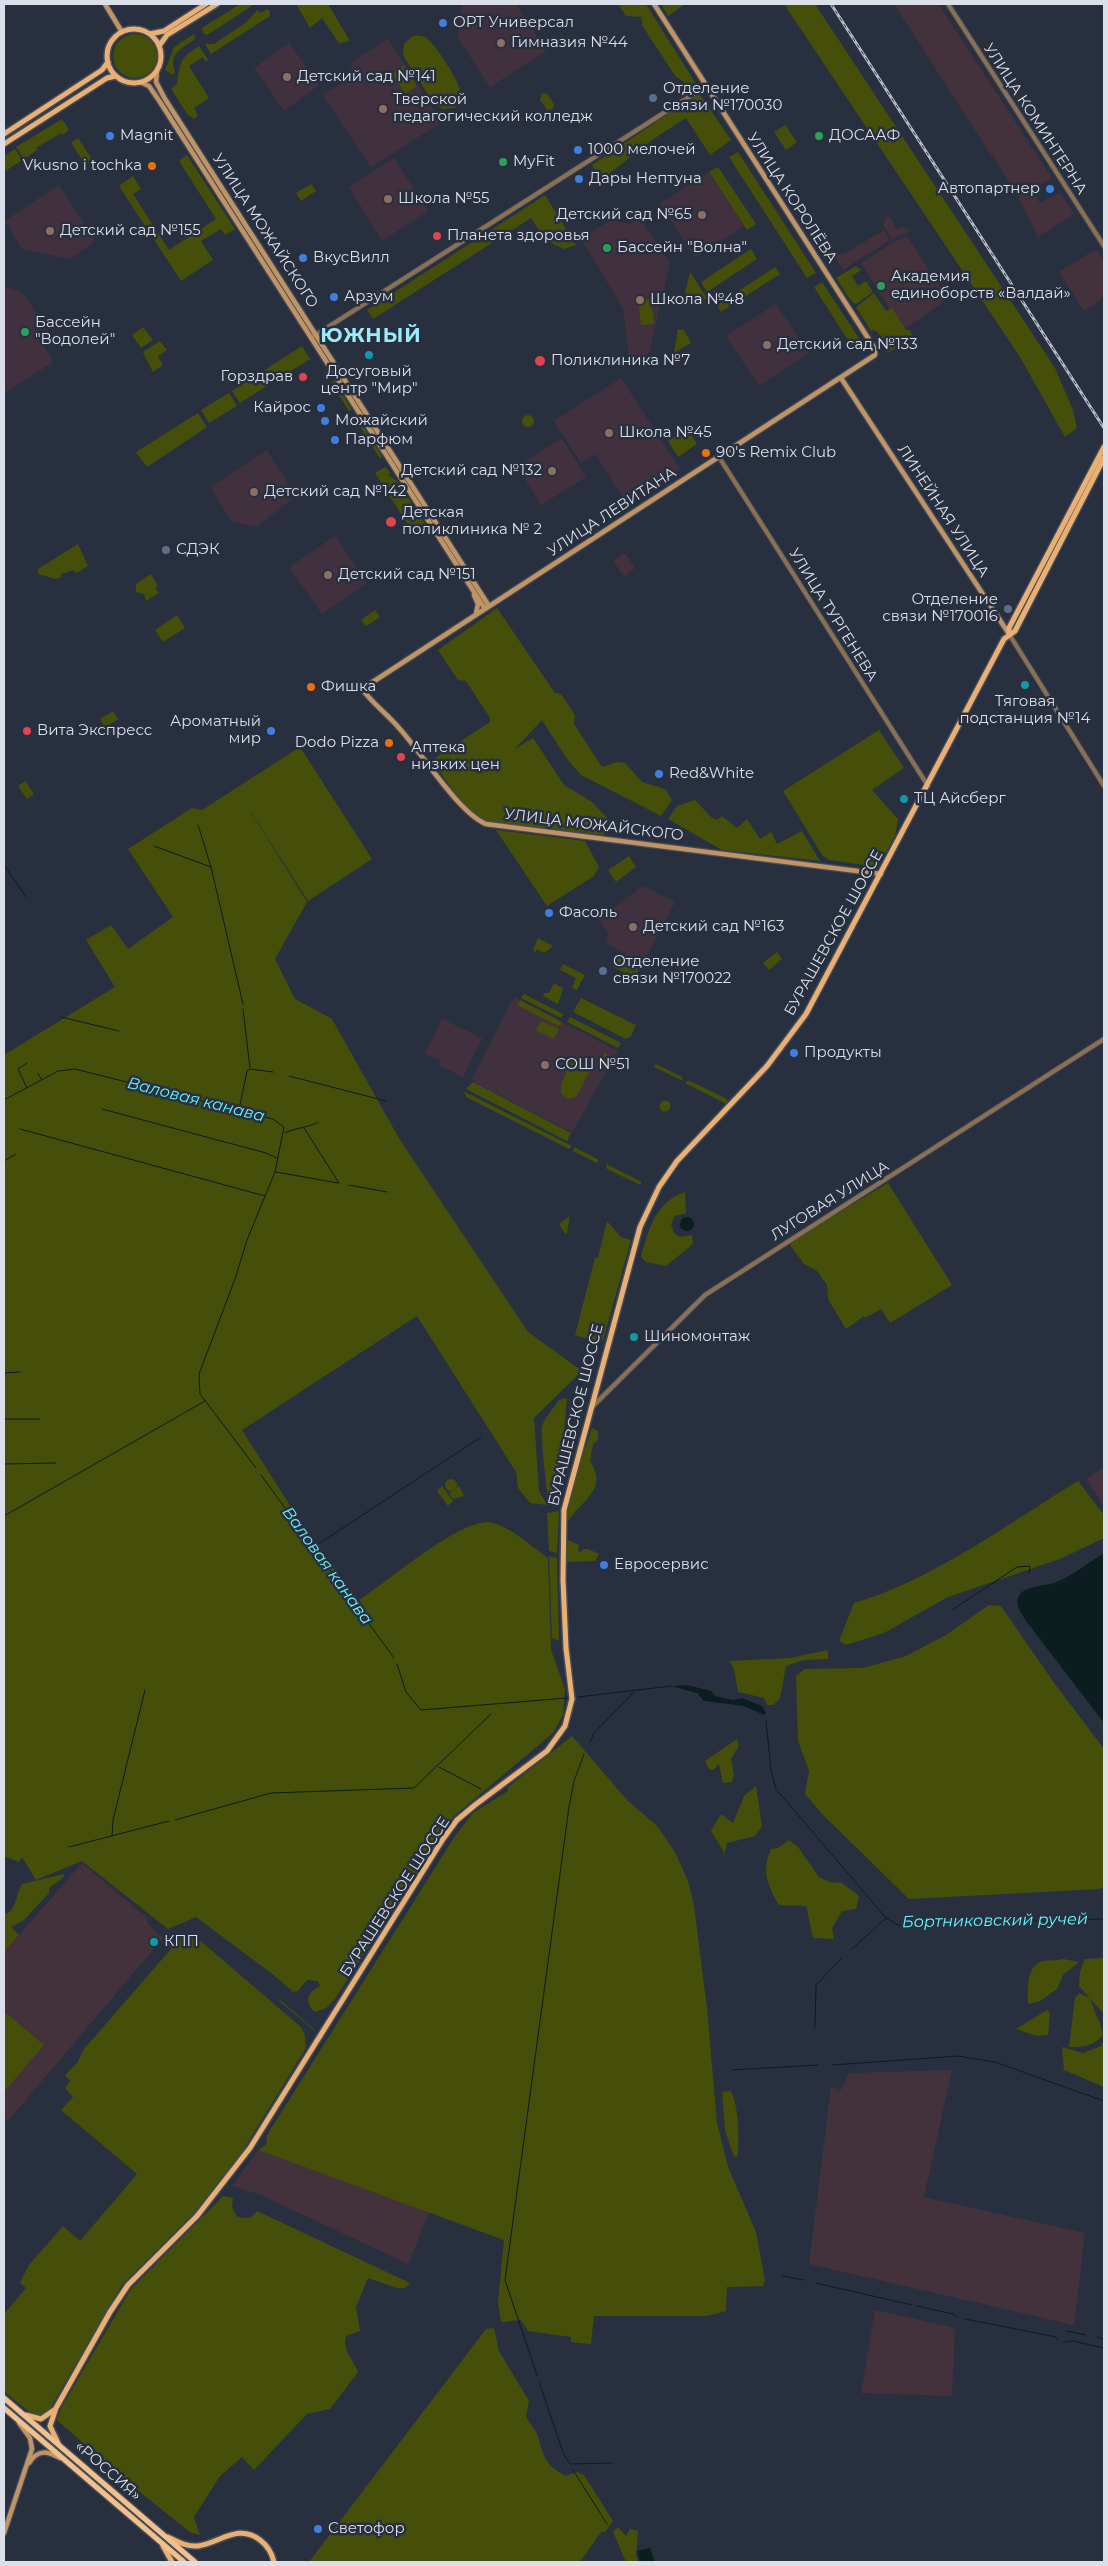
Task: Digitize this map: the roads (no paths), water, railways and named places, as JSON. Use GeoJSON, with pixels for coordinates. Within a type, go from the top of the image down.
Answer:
{"type":"FeatureCollection","features":[{"type":"Feature","properties":{"kind":"highway","name":"«РОССИЯ»"},"geometry":{"type":"LineString","coordinates":[[4,2398],[195,2562]]}},
{"type":"Feature","properties":{"kind":"highway","name":"«РОССИЯ»"},"geometry":{"type":"LineString","coordinates":[[4,2408],[184,2562]]}},
{"type":"Feature","properties":{"kind":"main road"},"geometry":{"type":"LineString","coordinates":[[105,4],[122,32]]}},
{"type":"Feature","properties":{"kind":"main road"},"geometry":{"type":"LineString","coordinates":[[4,134],[102,70],[108,61],[111,43],[122,32],[135,29],[150,34],[162,31],[206,4]]}},
{"type":"Feature","properties":{"kind":"main road"},"geometry":{"type":"LineString","coordinates":[[159,46],[167,35],[217,4]]}},
{"type":"Feature","properties":{"kind":"main road","name":"УЛИЦА КОРОЛЁВА"},"geometry":{"type":"LineString","coordinates":[[654,4],[875,350],[875,355]]}},
{"type":"Feature","properties":{"kind":"main road"},"geometry":{"type":"LineString","coordinates":[[108,61],[116,76],[126,81],[140,82],[150,77],[157,70],[161,57],[159,46],[150,34]]}},
{"type":"Feature","properties":{"kind":"main road","name":"УЛИЦА МОЖАЙСКОГО"},"geometry":{"type":"LineString","coordinates":[[157,70],[156,82],[164,99],[316,335],[487,607]]}},
{"type":"Feature","properties":{"kind":"main road"},"geometry":{"type":"LineString","coordinates":[[4,144],[107,78],[116,76]]}},
{"type":"Feature","properties":{"kind":"main road","name":"УЛИЦА МОЖАЙСКОГО"},"geometry":{"type":"LineString","coordinates":[[140,82],[151,89],[468,582],[487,607]]}},
{"type":"Feature","properties":{"kind":"main road","name":"УЛИЦА ЛЕВИТАНА"},"geometry":{"type":"LineString","coordinates":[[362,689],[875,355]]}},
{"type":"Feature","properties":{"kind":"main road","name":"ЛИНЕЙНАЯ УЛИЦА"},"geometry":{"type":"LineString","coordinates":[[841,378],[1009,634]]}},
{"type":"Feature","properties":{"kind":"main road"},"geometry":{"type":"LineString","coordinates":[[1078,504],[1104,447]]}},
{"type":"Feature","properties":{"kind":"main road"},"geometry":{"type":"LineString","coordinates":[[1078,504],[1104,458]]}},
{"type":"Feature","properties":{"kind":"main road","name":"БУРАШЕВСКОЕ ШОССЕ"},"geometry":{"type":"LineString","coordinates":[[61,2447],[50,2429],[56,2408],[110,2312],[128,2285],[196,2216],[250,2148],[450,1829],[475,1805],[545,1753],[564,1729],[572,1699],[566,1648],[563,1521],[589,1409],[633,1249],[652,1201],[677,1161],[748,1088],[783,1046],[819,990],[1009,634],[1009,628],[1078,504]]}},
{"type":"Feature","properties":{"kind":"main road","name":"УЛИЦА МОЖАЙСКОГО"},"geometry":{"type":"LineString","coordinates":[[468,582],[478,604],[476,615]]}},
{"type":"Feature","properties":{"kind":"main road","name":"УЛИЦА МОЖАЙСКОГО"},"geometry":{"type":"LineString","coordinates":[[362,689],[399,727],[472,816],[486,824],[882,874]]}},
{"type":"Feature","properties":{"kind":"main road"},"geometry":{"type":"LineString","coordinates":[[19,2411],[32,2418],[40,2419],[56,2408]]}},
{"type":"Feature","properties":{"kind":"main road"},"geometry":{"type":"LineString","coordinates":[[4,2533],[31,2451],[31,2442],[14,2416]]}},
{"type":"Feature","properties":{"kind":"main road"},"geometry":{"type":"LineString","coordinates":[[25,2471],[33,2458],[42,2452],[50,2453],[69,2463]]}},
{"type":"Feature","properties":{"kind":"main road"},"geometry":{"type":"LineString","coordinates":[[162,2534],[177,2542],[194,2546],[235,2533],[250,2534],[267,2547],[274,2562]]}},
{"type":"Feature","properties":{"kind":"main road"},"geometry":{"type":"LineString","coordinates":[[158,2540],[168,2552],[172,2562]]}},
{"type":"Feature","properties":{"kind":"street","name":"УЛИЦА КОМИНТЕРНА"},"geometry":{"type":"LineString","coordinates":[[948,4],[1104,246]]}},
{"type":"Feature","properties":{"kind":"street"},"geometry":{"type":"LineString","coordinates":[[311,338],[706,86]]}},
{"type":"Feature","properties":{"kind":"street","name":"УЛИЦА ТУРГЕНЕВА"},"geometry":{"type":"LineString","coordinates":[[719,457],[928,786]]}},
{"type":"Feature","properties":{"kind":"street","name":"ЛИНЕЙНАЯ УЛИЦА"},"geometry":{"type":"LineString","coordinates":[[1009,634],[1104,786]]}},
{"type":"Feature","properties":{"kind":"street","name":"ЛУГОВАЯ УЛИЦА"},"geometry":{"type":"LineString","coordinates":[[589,1409],[705,1295],[1104,1039]]}},
{"type":"Feature","properties":{"kind":"waterway"},"geometry":{"type":"LineString","coordinates":[[198,825],[211,867]]}},
{"type":"Feature","properties":{"kind":"waterway"},"geometry":{"type":"LineString","coordinates":[[154,846],[211,867],[243,1004]]}},
{"type":"Feature","properties":{"kind":"waterway"},"geometry":{"type":"LineString","coordinates":[[4,865],[26,897]]}},
{"type":"Feature","properties":{"kind":"waterway"},"geometry":{"type":"LineString","coordinates":[[243,1009],[250,1068]]}},
{"type":"Feature","properties":{"kind":"waterway"},"geometry":{"type":"LineString","coordinates":[[61,1017],[119,1031]]}},
{"type":"Feature","properties":{"kind":"waterway"},"geometry":{"type":"LineString","coordinates":[[27,1063],[18,1069],[27,1088]]}},
{"type":"Feature","properties":{"kind":"waterway","name":"Валовая канава"},"geometry":{"type":"LineString","coordinates":[[4,1100],[58,1071],[75,1069],[273,1119],[284,1127],[275,1172],[247,1240],[235,1279],[199,1374],[200,1394],[256,1468]]}},
{"type":"Feature","properties":{"kind":"waterway"},"geometry":{"type":"LineString","coordinates":[[239,1110],[247,1071],[250,1069],[273,1072]]}},
{"type":"Feature","properties":{"kind":"waterway"},"geometry":{"type":"LineString","coordinates":[[38,1073],[41,1079]]}},
{"type":"Feature","properties":{"kind":"waterway"},"geometry":{"type":"LineString","coordinates":[[289,1076],[386,1101]]}},
{"type":"Feature","properties":{"kind":"waterway"},"geometry":{"type":"LineString","coordinates":[[102,1109],[266,1153],[277,1158]]}},
{"type":"Feature","properties":{"kind":"waterway"},"geometry":{"type":"LineString","coordinates":[[285,1133],[318,1122]]}},
{"type":"Feature","properties":{"kind":"waterway"},"geometry":{"type":"LineString","coordinates":[[304,1128],[339,1183]]}},
{"type":"Feature","properties":{"kind":"waterway"},"geometry":{"type":"LineString","coordinates":[[20,1129],[265,1196]]}},
{"type":"Feature","properties":{"kind":"waterway"},"geometry":{"type":"LineString","coordinates":[[4,1161],[16,1154]]}},
{"type":"Feature","properties":{"kind":"waterway"},"geometry":{"type":"LineString","coordinates":[[276,1172],[338,1183]]}},
{"type":"Feature","properties":{"kind":"waterway"},"geometry":{"type":"LineString","coordinates":[[349,1185],[387,1192]]}},
{"type":"Feature","properties":{"kind":"waterway"},"geometry":{"type":"LineString","coordinates":[[4,1373],[20,1372]]}},
{"type":"Feature","properties":{"kind":"waterway","name":"Валовая канава"},"geometry":{"type":"LineString","coordinates":[[4,1516],[205,1401]]}},
{"type":"Feature","properties":{"kind":"waterway"},"geometry":{"type":"LineString","coordinates":[[4,1419],[40,1419]]}},
{"type":"Feature","properties":{"kind":"waterway"},"geometry":{"type":"LineString","coordinates":[[314,1547],[481,1437]]}},
{"type":"Feature","properties":{"kind":"waterway"},"geometry":{"type":"LineString","coordinates":[[4,1464],[56,1463]]}},
{"type":"Feature","properties":{"kind":"waterway","name":"Валовая канава"},"geometry":{"type":"LineString","coordinates":[[261,1475],[394,1658]]}},
{"type":"Feature","properties":{"kind":"waterway"},"geometry":{"type":"LineString","coordinates":[[952,1610],[1017,1567],[1030,1566],[1029,1573]]}},
{"type":"Feature","properties":{"kind":"waterway","name":"Бортниковский ручей"},"geometry":{"type":"LineString","coordinates":[[397,1664],[406,1692],[421,1710],[567,1698]]}},
{"type":"Feature","properties":{"kind":"waterway","name":"Бортниковский ручей"},"geometry":{"type":"LineString","coordinates":[[578,1697],[671,1686]]}},
{"type":"Feature","properties":{"kind":"waterway"},"geometry":{"type":"LineString","coordinates":[[112,1836],[113,1820],[145,1690]]}},
{"type":"Feature","properties":{"kind":"waterway"},"geometry":{"type":"LineString","coordinates":[[590,1742],[594,1733],[634,1692]]}},
{"type":"Feature","properties":{"kind":"waterway"},"geometry":{"type":"LineString","coordinates":[[175,1820],[271,1793],[414,1788],[491,1714]]}},
{"type":"Feature","properties":{"kind":"waterway","name":"Бортниковский ручей"},"geometry":{"type":"LineString","coordinates":[[766,1721],[771,1770],[776,1789],[886,1918],[898,1925],[1104,1919]]}},
{"type":"Feature","properties":{"kind":"waterway"},"geometry":{"type":"LineString","coordinates":[[537,2375],[505,2280],[569,1807],[574,1781],[584,1754]]}},
{"type":"Feature","properties":{"kind":"waterway"},"geometry":{"type":"LineString","coordinates":[[439,1767],[481,1789]]}},
{"type":"Feature","properties":{"kind":"waterway"},"geometry":{"type":"LineString","coordinates":[[69,1847],[169,1821]]}},
{"type":"Feature","properties":{"kind":"waterway"},"geometry":{"type":"LineString","coordinates":[[852,1949],[886,1918]]}},
{"type":"Feature","properties":{"kind":"waterway"},"geometry":{"type":"LineString","coordinates":[[815,2027],[816,1985],[842,1958]]}},
{"type":"Feature","properties":{"kind":"waterway"},"geometry":{"type":"LineString","coordinates":[[833,2065],[958,2056],[995,2062],[1104,2101]]}},
{"type":"Feature","properties":{"kind":"waterway"},"geometry":{"type":"LineString","coordinates":[[732,2070],[818,2065]]}},
{"type":"Feature","properties":{"kind":"waterway"},"geometry":{"type":"LineString","coordinates":[[782,2276],[804,2280]]}},
{"type":"Feature","properties":{"kind":"waterway"},"geometry":{"type":"LineString","coordinates":[[816,2283],[912,2305]]}},
{"type":"Feature","properties":{"kind":"waterway"},"geometry":{"type":"LineString","coordinates":[[917,2306],[953,2314],[957,2317]]}},
{"type":"Feature","properties":{"kind":"waterway"},"geometry":{"type":"LineString","coordinates":[[965,2319],[1056,2337],[1058,2340]]}},
{"type":"Feature","properties":{"kind":"waterway"},"geometry":{"type":"LineString","coordinates":[[1067,2331],[1086,2335]]}},
{"type":"Feature","properties":{"kind":"waterway"},"geometry":{"type":"LineString","coordinates":[[1097,2337],[1104,2339]]}},
{"type":"Feature","properties":{"kind":"waterway"},"geometry":{"type":"LineString","coordinates":[[1064,2342],[1073,2341],[1104,2348]]}},
{"type":"Feature","properties":{"kind":"waterway"},"geometry":{"type":"LineString","coordinates":[[539,2382],[564,2455],[570,2464],[612,2463]]}},
{"type":"Feature","properties":{"kind":"waterway"},"geometry":{"type":"LineString","coordinates":[[573,2470],[607,2524]]}},
{"type":"Feature","properties":{"kind":"railway"},"geometry":{"type":"LineString","coordinates":[[831,4],[1104,428]]}},
{"type":"Feature","properties":{"kind":"place","name":"ОРТ Универсал"},"geometry":{"type":"Point","coordinates":[443,23]}},
{"type":"Feature","properties":{"kind":"place","name":"Гимназия №44"},"geometry":{"type":"Point","coordinates":[501,43]}},
{"type":"Feature","properties":{"kind":"place","name":"Детский сад №141"},"geometry":{"type":"Point","coordinates":[287,77]}},
{"type":"Feature","properties":{"kind":"place","name":"Отделение связи №170030"},"geometry":{"type":"Point","coordinates":[653,98]}},
{"type":"Feature","properties":{"kind":"place","name":"Тверской педагогический колледж"},"geometry":{"type":"Point","coordinates":[383,109]}},
{"type":"Feature","properties":{"kind":"place","name":"Magnit"},"geometry":{"type":"Point","coordinates":[110,136]}},
{"type":"Feature","properties":{"kind":"place","name":"ДОСААФ"},"geometry":{"type":"Point","coordinates":[819,136]}},
{"type":"Feature","properties":{"kind":"place","name":"1000 мелочей"},"geometry":{"type":"Point","coordinates":[578,150]}},
{"type":"Feature","properties":{"kind":"place","name":"MyFit"},"geometry":{"type":"Point","coordinates":[503,162]}},
{"type":"Feature","properties":{"kind":"place","name":"Vkusno i tochka"},"geometry":{"type":"Point","coordinates":[152,166]}},
{"type":"Feature","properties":{"kind":"place","name":"Дары Нептуна"},"geometry":{"type":"Point","coordinates":[579,179]}},
{"type":"Feature","properties":{"kind":"place","name":"Автопартнер"},"geometry":{"type":"Point","coordinates":[1050,189]}},
{"type":"Feature","properties":{"kind":"place","name":"Школа №55"},"geometry":{"type":"Point","coordinates":[388,199]}},
{"type":"Feature","properties":{"kind":"place","name":"Детский сад №65"},"geometry":{"type":"Point","coordinates":[702,215]}},
{"type":"Feature","properties":{"kind":"place","name":"Детский сад №155"},"geometry":{"type":"Point","coordinates":[50,231]}},
{"type":"Feature","properties":{"kind":"place","name":"Планета здоровья"},"geometry":{"type":"Point","coordinates":[437,236]}},
{"type":"Feature","properties":{"kind":"place","name":"Бассейн \"Волна\""},"geometry":{"type":"Point","coordinates":[607,248]}},
{"type":"Feature","properties":{"kind":"place","name":"ВкусВилл"},"geometry":{"type":"Point","coordinates":[303,258]}},
{"type":"Feature","properties":{"kind":"place","name":"Академия единоборств «Валдай»"},"geometry":{"type":"Point","coordinates":[881,286]}},
{"type":"Feature","properties":{"kind":"place","name":"Арзум"},"geometry":{"type":"Point","coordinates":[334,297]}},
{"type":"Feature","properties":{"kind":"place","name":"Школа №48"},"geometry":{"type":"Point","coordinates":[640,300]}},
{"type":"Feature","properties":{"kind":"place","name":"Бассейн \"Водолей\""},"geometry":{"type":"Point","coordinates":[25,332]}},
{"type":"Feature","properties":{"kind":"place","name":"Детский сад №133"},"geometry":{"type":"Point","coordinates":[767,345]}},
{"type":"Feature","properties":{"kind":"place","name":"Досуговый центр \"Мир\""},"geometry":{"type":"Point","coordinates":[369,355]}},
{"type":"Feature","properties":{"kind":"place","name":"Поликлиника №7"},"geometry":{"type":"Point","coordinates":[540,361]}},
{"type":"Feature","properties":{"kind":"place","name":"Горздрав"},"geometry":{"type":"Point","coordinates":[303,377]}},
{"type":"Feature","properties":{"kind":"place","name":"Кайрос"},"geometry":{"type":"Point","coordinates":[321,408]}},
{"type":"Feature","properties":{"kind":"place","name":"Можайский"},"geometry":{"type":"Point","coordinates":[325,421]}},
{"type":"Feature","properties":{"kind":"place","name":"Школа №45"},"geometry":{"type":"Point","coordinates":[609,433]}},
{"type":"Feature","properties":{"kind":"place","name":"Парфюм"},"geometry":{"type":"Point","coordinates":[335,440]}},
{"type":"Feature","properties":{"kind":"place","name":"90's Remix Club"},"geometry":{"type":"Point","coordinates":[706,453]}},
{"type":"Feature","properties":{"kind":"place","name":"Детский сад №132"},"geometry":{"type":"Point","coordinates":[552,471]}},
{"type":"Feature","properties":{"kind":"place","name":"Детский сад №142"},"geometry":{"type":"Point","coordinates":[254,492]}},
{"type":"Feature","properties":{"kind":"place","name":"Детская поликлиника № 2"},"geometry":{"type":"Point","coordinates":[391,522]}},
{"type":"Feature","properties":{"kind":"place","name":"СДЭК"},"geometry":{"type":"Point","coordinates":[166,550]}},
{"type":"Feature","properties":{"kind":"place","name":"Детский сад №151"},"geometry":{"type":"Point","coordinates":[328,575]}},
{"type":"Feature","properties":{"kind":"place","name":"Отделение связи №170016"},"geometry":{"type":"Point","coordinates":[1008,609]}},
{"type":"Feature","properties":{"kind":"place","name":"Тяговая подстанция №14"},"geometry":{"type":"Point","coordinates":[1025,685]}},
{"type":"Feature","properties":{"kind":"place","name":"Фишка"},"geometry":{"type":"Point","coordinates":[311,687]}},
{"type":"Feature","properties":{"kind":"place","name":"Вита Экспресс"},"geometry":{"type":"Point","coordinates":[27,731]}},
{"type":"Feature","properties":{"kind":"place","name":"Ароматный мир"},"geometry":{"type":"Point","coordinates":[271,731]}},
{"type":"Feature","properties":{"kind":"place","name":"Dodo Pizza"},"geometry":{"type":"Point","coordinates":[389,743]}},
{"type":"Feature","properties":{"kind":"place","name":"Аптека низких цен"},"geometry":{"type":"Point","coordinates":[401,757]}},
{"type":"Feature","properties":{"kind":"place","name":"Red&White"},"geometry":{"type":"Point","coordinates":[659,774]}},
{"type":"Feature","properties":{"kind":"place","name":"ТЦ Айсберг"},"geometry":{"type":"Point","coordinates":[904,799]}},
{"type":"Feature","properties":{"kind":"place","name":"Фасоль"},"geometry":{"type":"Point","coordinates":[549,913]}},
{"type":"Feature","properties":{"kind":"place","name":"Детский сад №163"},"geometry":{"type":"Point","coordinates":[633,927]}},
{"type":"Feature","properties":{"kind":"place","name":"Отделение связи №170022"},"geometry":{"type":"Point","coordinates":[603,971]}},
{"type":"Feature","properties":{"kind":"place","name":"Продукты"},"geometry":{"type":"Point","coordinates":[794,1053]}},
{"type":"Feature","properties":{"kind":"place","name":"СОШ №51"},"geometry":{"type":"Point","coordinates":[545,1065]}},
{"type":"Feature","properties":{"kind":"place","name":"Шиномонтаж"},"geometry":{"type":"Point","coordinates":[634,1337]}},
{"type":"Feature","properties":{"kind":"place","name":"Евросервис"},"geometry":{"type":"Point","coordinates":[604,1565]}},
{"type":"Feature","properties":{"kind":"place","name":"КПП"},"geometry":{"type":"Point","coordinates":[154,1942]}},
{"type":"Feature","properties":{"kind":"place","name":"Светофор"},"geometry":{"type":"Point","coordinates":[318,2529]}},
{"type":"Feature","properties":{"kind":"district","name":"ЮЖНЫЙ"},"geometry":{"type":"Point","coordinates":[371,336]}}]}
